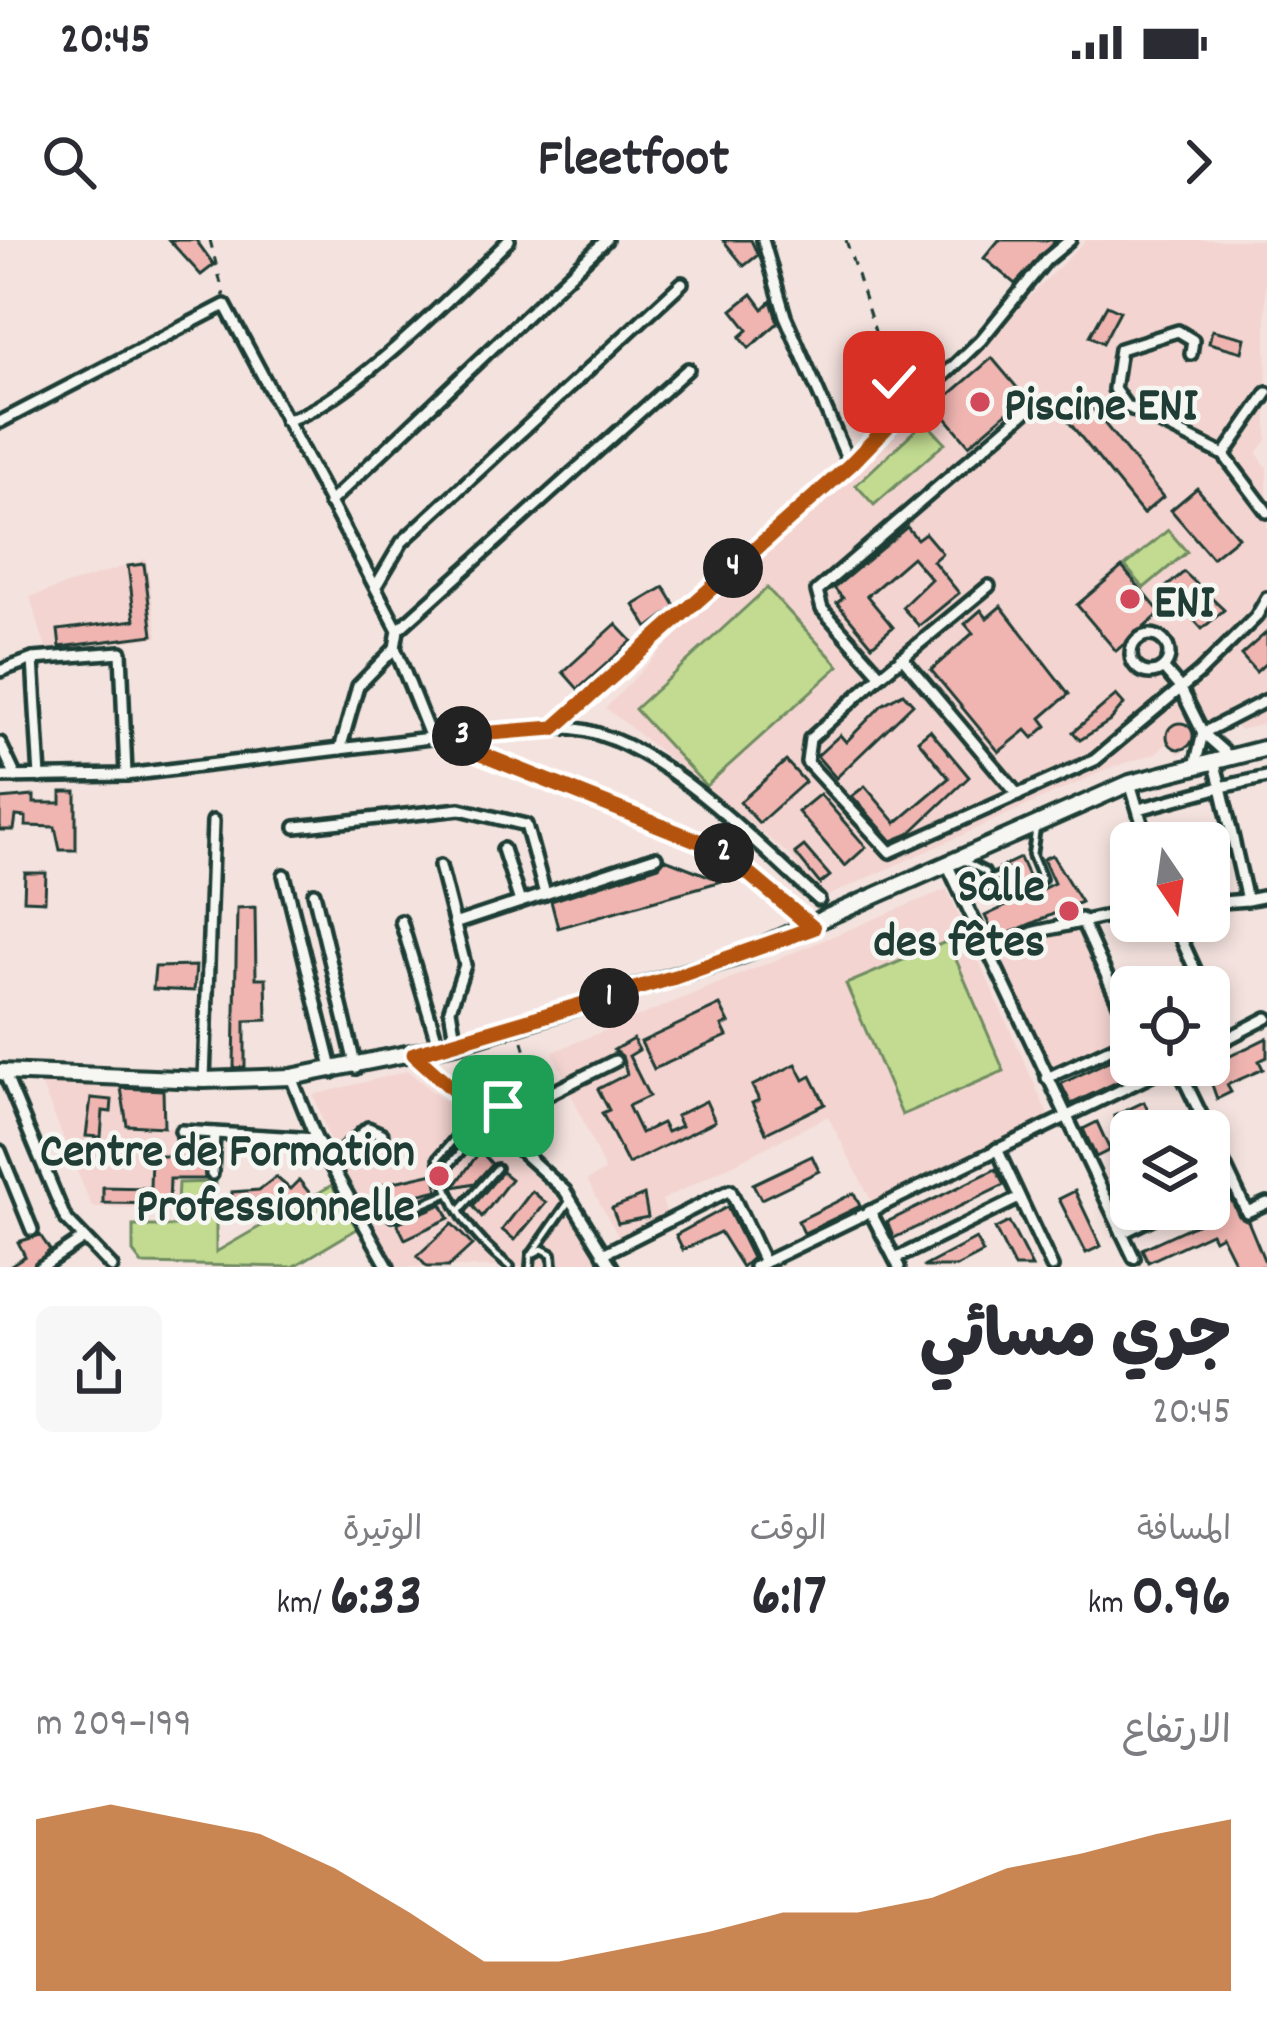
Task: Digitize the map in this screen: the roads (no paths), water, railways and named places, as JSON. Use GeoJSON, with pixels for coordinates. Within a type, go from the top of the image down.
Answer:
{"type":"FeatureCollection","features":[{"type":"Feature","properties":{"kind":"main road"},"geometry":{"type":"LineString","coordinates":[[2,1072],[204,1080],[291,1077],[356,1068],[456,1044],[675,977],[813,928],[1130,783],[1267,748]]}},
{"type":"Feature","properties":{"kind":"street"},"geometry":{"type":"LineString","coordinates":[[285,420],[304,417],[383,356],[509,240]]}},
{"type":"Feature","properties":{"kind":"street"},"geometry":{"type":"LineString","coordinates":[[329,502],[606,240]]}},
{"type":"Feature","properties":{"kind":"street"},"geometry":{"type":"LineString","coordinates":[[763,240],[785,316],[850,465]]}},
{"type":"Feature","properties":{"kind":"street"},"geometry":{"type":"LineString","coordinates":[[554,728],[850,465],[981,340],[1046,260],[1070,240]]}},
{"type":"Feature","properties":{"kind":"street"},"geometry":{"type":"LineString","coordinates":[[376,586],[402,542],[682,283]]}},
{"type":"Feature","properties":{"kind":"street"},"geometry":{"type":"LineString","coordinates":[[0,422],[225,305],[398,631]]}},
{"type":"Feature","properties":{"kind":"street"},"geometry":{"type":"LineString","coordinates":[[1191,354],[1193,340],[1178,331],[1139,339],[1120,349],[1114,389],[1126,406],[1224,455],[1267,512]]}},
{"type":"Feature","properties":{"kind":"street"},"geometry":{"type":"LineString","coordinates":[[340,749],[358,686],[394,648],[398,631],[688,369]]}},
{"type":"Feature","properties":{"kind":"street"},"geometry":{"type":"LineString","coordinates":[[1224,455],[1267,392]]}},
{"type":"Feature","properties":{"kind":"street"},"geometry":{"type":"LineString","coordinates":[[881,675],[821,609],[817,591],[823,581],[1032,406]]}},
{"type":"Feature","properties":{"kind":"street"},"geometry":{"type":"LineString","coordinates":[[989,586],[881,675],[810,739],[804,752],[807,762],[890,852],[1095,760],[1181,688],[1256,617],[1267,598]]}},
{"type":"Feature","properties":{"kind":"street"},"geometry":{"type":"LineString","coordinates":[[1153,635],[1166,643],[1169,654],[1163,668],[1146,672],[1133,663],[1131,650],[1140,638],[1153,635]]}},
{"type":"Feature","properties":{"kind":"street"},"geometry":{"type":"LineString","coordinates":[[394,648],[434,738],[721,850],[813,928]]}},
{"type":"Feature","properties":{"kind":"street"},"geometry":{"type":"LineString","coordinates":[[0,670],[33,659],[121,652],[126,775]]}},
{"type":"Feature","properties":{"kind":"street"},"geometry":{"type":"LineString","coordinates":[[902,657],[1018,795]]}},
{"type":"Feature","properties":{"kind":"street"},"geometry":{"type":"LineString","coordinates":[[33,659],[40,778]]}},
{"type":"Feature","properties":{"kind":"street"},"geometry":{"type":"LineString","coordinates":[[1163,668],[1181,688],[1203,734],[1195,766]]}},
{"type":"Feature","properties":{"kind":"street"},"geometry":{"type":"LineString","coordinates":[[1203,734],[1267,700]]}},
{"type":"Feature","properties":{"kind":"street"},"geometry":{"type":"LineString","coordinates":[[0,776],[126,775],[577,726],[649,757],[769,851],[819,900]]}},
{"type":"Feature","properties":{"kind":"street"},"geometry":{"type":"LineString","coordinates":[[1203,734],[1213,736],[1231,758]]}},
{"type":"Feature","properties":{"kind":"street"},"geometry":{"type":"LineString","coordinates":[[0,743],[16,777]]}},
{"type":"Feature","properties":{"kind":"street"},"geometry":{"type":"LineString","coordinates":[[1214,761],[1247,900]]}},
{"type":"Feature","properties":{"kind":"street"},"geometry":{"type":"LineString","coordinates":[[1138,808],[1267,777]]}},
{"type":"Feature","properties":{"kind":"street"},"geometry":{"type":"LineString","coordinates":[[1130,783],[1142,822]]}},
{"type":"Feature","properties":{"kind":"street"},"geometry":{"type":"LineString","coordinates":[[296,827],[460,809],[526,825],[545,894]]}},
{"type":"Feature","properties":{"kind":"street"},"geometry":{"type":"LineString","coordinates":[[204,1080],[213,821]]}},
{"type":"Feature","properties":{"kind":"street"},"geometry":{"type":"LineString","coordinates":[[503,849],[520,902]]}},
{"type":"Feature","properties":{"kind":"street"},"geometry":{"type":"LineString","coordinates":[[457,923],[656,857]]}},
{"type":"Feature","properties":{"kind":"street"},"geometry":{"type":"LineString","coordinates":[[955,863],[987,952],[1134,1258]]}},
{"type":"Feature","properties":{"kind":"street"},"geometry":{"type":"LineString","coordinates":[[440,866],[465,965],[450,1009],[456,1044]]}},
{"type":"Feature","properties":{"kind":"street"},"geometry":{"type":"LineString","coordinates":[[284,875],[332,1072]]}},
{"type":"Feature","properties":{"kind":"street"},"geometry":{"type":"LineString","coordinates":[[314,893],[356,1068]]}},
{"type":"Feature","properties":{"kind":"street"},"geometry":{"type":"LineString","coordinates":[[1230,901],[1267,896]]}},
{"type":"Feature","properties":{"kind":"street"},"geometry":{"type":"LineString","coordinates":[[987,952],[1082,919],[1110,914]]}},
{"type":"Feature","properties":{"kind":"street"},"geometry":{"type":"LineString","coordinates":[[1082,919],[1110,982]]}},
{"type":"Feature","properties":{"kind":"street"},"geometry":{"type":"LineString","coordinates":[[401,921],[439,1048]]}},
{"type":"Feature","properties":{"kind":"street"},"geometry":{"type":"LineString","coordinates":[[1230,1037],[1267,1018]]}},
{"type":"Feature","properties":{"kind":"street"},"geometry":{"type":"LineString","coordinates":[[1047,1078],[1110,1050]]}},
{"type":"Feature","properties":{"kind":"street"},"geometry":{"type":"LineString","coordinates":[[414,1054],[571,1199],[612,1267]]}},
{"type":"Feature","properties":{"kind":"street"},"geometry":{"type":"LineString","coordinates":[[490,1123],[615,1061]]}},
{"type":"Feature","properties":{"kind":"street"},"geometry":{"type":"LineString","coordinates":[[2,1072],[65,1218],[112,1267]]}},
{"type":"Feature","properties":{"kind":"street"},"geometry":{"type":"LineString","coordinates":[[291,1077],[316,1139],[388,1267]]}},
{"type":"Feature","properties":{"kind":"street"},"geometry":{"type":"LineString","coordinates":[[603,1254],[730,1190],[759,1264],[1119,1086]]}},
{"type":"Feature","properties":{"kind":"street"},"geometry":{"type":"LineString","coordinates":[[527,1091],[537,1100],[539,1113],[530,1124],[515,1125],[505,1116],[504,1103],[512,1092],[527,1091]]}},
{"type":"Feature","properties":{"kind":"street"},"geometry":{"type":"LineString","coordinates":[[329,1162],[368,1128],[382,1134]]}},
{"type":"Feature","properties":{"kind":"street"},"geometry":{"type":"LineString","coordinates":[[181,1131],[316,1139]]}},
{"type":"Feature","properties":{"kind":"street"},"geometry":{"type":"LineString","coordinates":[[212,1174],[214,1133]]}},
{"type":"Feature","properties":{"kind":"street"},"geometry":{"type":"LineString","coordinates":[[997,1149],[1052,1267]]}},
{"type":"Feature","properties":{"kind":"street"},"geometry":{"type":"LineString","coordinates":[[0,1151],[32,1230]]}},
{"type":"Feature","properties":{"kind":"street"},"geometry":{"type":"LineString","coordinates":[[1230,1176],[1247,1212],[1267,1203]]}},
{"type":"Feature","properties":{"kind":"street"},"geometry":{"type":"LineString","coordinates":[[870,1210],[897,1263],[1019,1198]]}},
{"type":"Feature","properties":{"kind":"street"},"geometry":{"type":"LineString","coordinates":[[1122,1233],[1128,1230]]}},
{"type":"Feature","properties":{"kind":"street"},"geometry":{"type":"LineString","coordinates":[[41,1267],[84,1238]]}},
{"type":"Feature","properties":{"kind":"lane"},"geometry":{"type":"LineString","coordinates":[[1036,828],[1036,867],[1042,879],[1028,874],[1036,867]]}},
{"type":"Feature","properties":{"kind":"lane"},"geometry":{"type":"LineString","coordinates":[[955,863],[992,886],[998,899],[1008,883],[992,886]]}},
{"type":"Feature","properties":{"kind":"lane"},"geometry":{"type":"LineString","coordinates":[[442,1174],[468,1143],[458,1134],[438,1158],[446,1194],[473,1238],[510,1267]]}},
{"type":"Feature","properties":{"kind":"lane"},"geometry":{"type":"LineString","coordinates":[[460,1210],[497,1168]]}},
{"type":"Feature","properties":{"kind":"lane"},"geometry":{"type":"LineString","coordinates":[[392,1217],[446,1194]]}},
{"type":"Feature","properties":{"kind":"lane"},"geometry":{"type":"LineString","coordinates":[[519,1267],[571,1199]]}},
{"type":"Feature","properties":{"kind":"lane"},"geometry":{"type":"LineString","coordinates":[[544,1240],[553,1267]]}},
{"type":"Feature","properties":{"kind":"lane"},"geometry":{"type":"LineString","coordinates":[[532,1255],[548,1251]]}},
{"type":"Feature","properties":{"kind":"lane"},"geometry":{"type":"LineString","coordinates":[[530,1267],[532,1255]]}},
{"type":"Feature","properties":{"kind":"place","name":"Piscine ENI"},"geometry":{"type":"Point","coordinates":[980,402]}},
{"type":"Feature","properties":{"kind":"place","name":"ENI"},"geometry":{"type":"Point","coordinates":[1130,599]}},
{"type":"Feature","properties":{"kind":"place","name":"Salle des fêtes"},"geometry":{"type":"Point","coordinates":[1069,911]}},
{"type":"Feature","properties":{"kind":"place","name":"Centre de Formation Professionnelle"},"geometry":{"type":"Point","coordinates":[439,1176]}}]}
